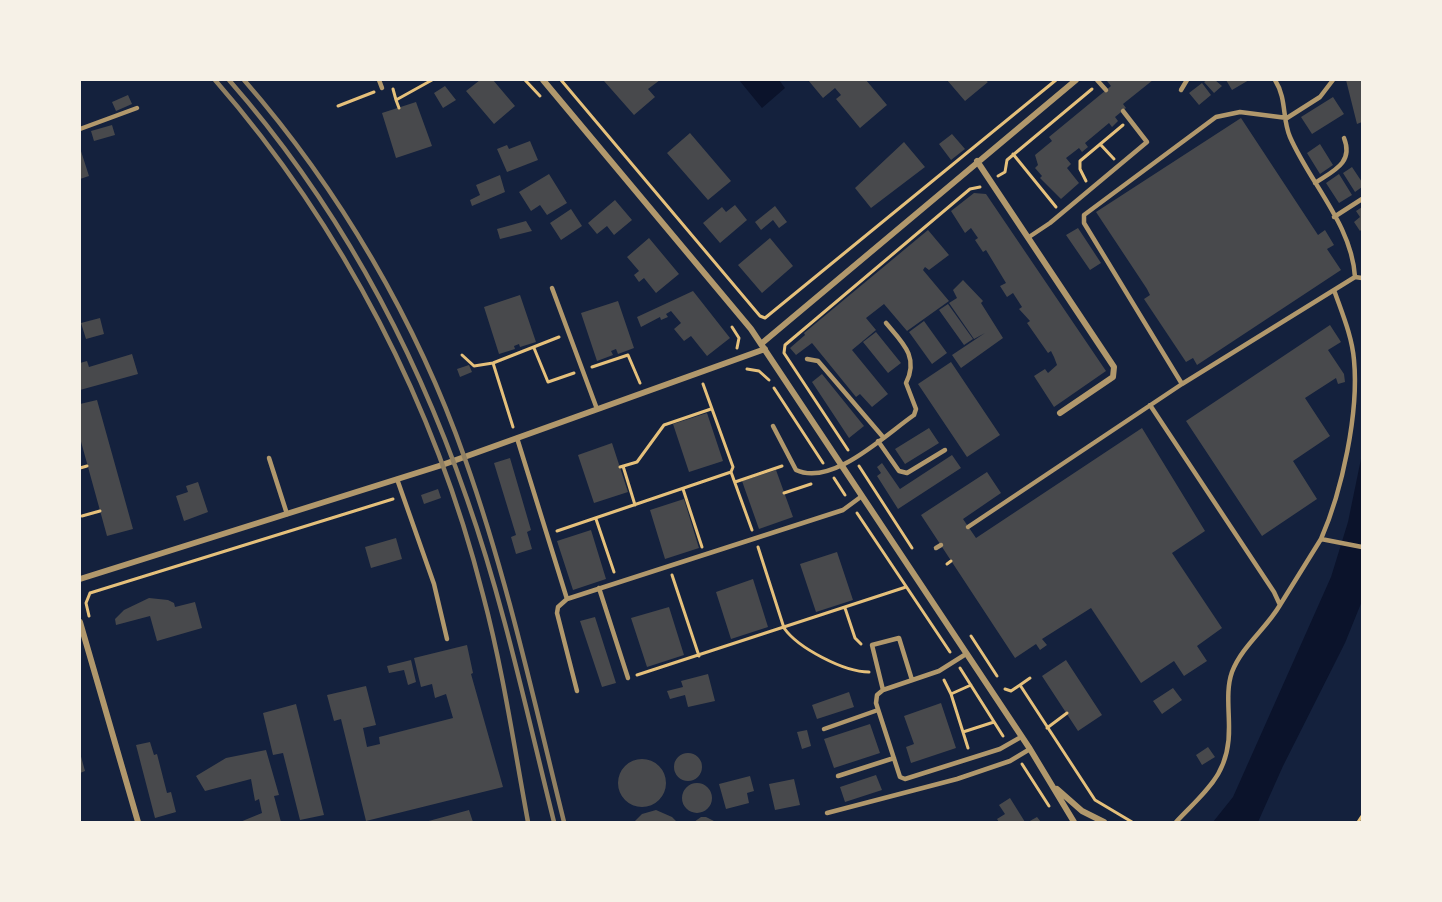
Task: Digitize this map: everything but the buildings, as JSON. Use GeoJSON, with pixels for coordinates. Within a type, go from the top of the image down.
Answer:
{"type":"FeatureCollection","features":[{"type":"Feature","properties":{"kind":"street"},"geometry":{"type":"LineString","coordinates":[[543,80],[742,317],[763,346],[1030,750],[1074,822]]}},
{"type":"Feature","properties":{"kind":"street"},"geometry":{"type":"LineString","coordinates":[[80,579],[397,479],[735,361],[763,346],[977,161],[1076,80]]}},
{"type":"Feature","properties":{"kind":"street"},"geometry":{"type":"LineString","coordinates":[[977,161],[1029,237],[1115,372],[1113,377],[1060,413]]}},
{"type":"Feature","properties":{"kind":"street"},"geometry":{"type":"LineString","coordinates":[[80,622],[138,822]]}},
{"type":"Feature","properties":{"kind":"street"},"geometry":{"type":"LineString","coordinates":[[1054,787],[1082,811],[1104,822]]}},
{"type":"Feature","properties":{"kind":"lane"},"geometry":{"type":"LineString","coordinates":[[379,80],[382,88]]}},
{"type":"Feature","properties":{"kind":"lane"},"geometry":{"type":"LineString","coordinates":[[1181,90],[1186,80]]}},
{"type":"Feature","properties":{"kind":"lane"},"geometry":{"type":"LineString","coordinates":[[1275,80],[1287,118],[1289,134],[1354,257],[1355,277]]}},
{"type":"Feature","properties":{"kind":"lane"},"geometry":{"type":"LineString","coordinates":[[1182,384],[1084,223],[1084,215],[1216,117],[1240,112],[1287,118],[1320,97],[1333,80]]}},
{"type":"Feature","properties":{"kind":"lane"},"geometry":{"type":"LineString","coordinates":[[1098,81],[1106,90]]}},
{"type":"Feature","properties":{"kind":"lane"},"geometry":{"type":"LineString","coordinates":[[80,129],[137,108]]}},
{"type":"Feature","properties":{"kind":"lane"},"geometry":{"type":"LineString","coordinates":[[1029,237],[1052,221],[1147,142],[1123,111]]}},
{"type":"Feature","properties":{"kind":"lane"},"geometry":{"type":"LineString","coordinates":[[1315,183],[1344,164],[1347,155],[1344,138]]}},
{"type":"Feature","properties":{"kind":"lane"},"geometry":{"type":"LineString","coordinates":[[1334,217],[1362,199]]}},
{"type":"Feature","properties":{"kind":"lane"},"geometry":{"type":"LineString","coordinates":[[968,527],[1182,384],[1355,277],[1362,278]]}},
{"type":"Feature","properties":{"kind":"lane"},"geometry":{"type":"LineString","coordinates":[[552,288],[597,409]]}},
{"type":"Feature","properties":{"kind":"lane"},"geometry":{"type":"LineString","coordinates":[[1176,822],[1209,786],[1226,760],[1228,696],[1233,670],[1249,644],[1280,605],[1321,539],[1334,504],[1353,416],[1355,391],[1354,359],[1348,330],[1334,290]]}},
{"type":"Feature","properties":{"kind":"lane"},"geometry":{"type":"LineString","coordinates":[[773,426],[796,470],[813,476],[829,471],[854,458],[914,415],[916,409],[906,383],[912,368],[909,351],[886,323]]}},
{"type":"Feature","properties":{"kind":"lane"},"geometry":{"type":"LineString","coordinates":[[807,359],[818,361],[881,439],[899,471],[907,474],[945,450]]}},
{"type":"Feature","properties":{"kind":"lane"},"geometry":{"type":"LineString","coordinates":[[1150,405],[1274,592],[1280,605]]}},
{"type":"Feature","properties":{"kind":"lane"},"geometry":{"type":"LineString","coordinates":[[517,438],[567,599]]}},
{"type":"Feature","properties":{"kind":"lane"},"geometry":{"type":"LineString","coordinates":[[269,458],[287,514]]}},
{"type":"Feature","properties":{"kind":"lane"},"geometry":{"type":"LineString","coordinates":[[397,479],[434,584],[447,639]]}},
{"type":"Feature","properties":{"kind":"lane"},"geometry":{"type":"LineString","coordinates":[[577,691],[557,613],[558,607],[567,599],[843,510],[862,496]]}},
{"type":"Feature","properties":{"kind":"lane"},"geometry":{"type":"LineString","coordinates":[[1321,539],[1362,547]]}},
{"type":"Feature","properties":{"kind":"lane"},"geometry":{"type":"LineString","coordinates":[[600,588],[628,678]]}},
{"type":"Feature","properties":{"kind":"lane"},"geometry":{"type":"LineString","coordinates":[[883,690],[871,647],[899,638],[912,680]]}},
{"type":"Feature","properties":{"kind":"lane"},"geometry":{"type":"LineString","coordinates":[[966,654],[939,670],[883,690],[877,695],[878,710],[900,777],[905,780],[1010,745],[1021,737]]}},
{"type":"Feature","properties":{"kind":"lane"},"geometry":{"type":"LineString","coordinates":[[824,729],[878,710]]}},
{"type":"Feature","properties":{"kind":"lane"},"geometry":{"type":"LineString","coordinates":[[827,813],[957,779],[1018,758],[1030,750]]}},
{"type":"Feature","properties":{"kind":"lane"},"geometry":{"type":"LineString","coordinates":[[838,777],[894,758]]}},
{"type":"Feature","properties":{"kind":"path"},"geometry":{"type":"LineString","coordinates":[[561,80],[760,316],[765,318],[777,311],[1056,80]]}},
{"type":"Feature","properties":{"kind":"path"},"geometry":{"type":"LineString","coordinates":[[991,182],[1005,172],[1004,164],[1013,154],[1098,81]]}},
{"type":"Feature","properties":{"kind":"path"},"geometry":{"type":"LineString","coordinates":[[396,100],[399,108]]}},
{"type":"Feature","properties":{"kind":"path"},"geometry":{"type":"LineString","coordinates":[[1085,185],[1080,161],[1129,120]]}},
{"type":"Feature","properties":{"kind":"path"},"geometry":{"type":"LineString","coordinates":[[1100,144],[1119,165]]}},
{"type":"Feature","properties":{"kind":"path"},"geometry":{"type":"LineString","coordinates":[[1013,154],[1057,208]]}},
{"type":"Feature","properties":{"kind":"path"},"geometry":{"type":"LineString","coordinates":[[913,550],[784,353],[785,345],[970,189],[977,187],[987,189]]}},
{"type":"Feature","properties":{"kind":"path"},"geometry":{"type":"LineString","coordinates":[[1052,221],[1051,214],[1064,202]]}},
{"type":"Feature","properties":{"kind":"path"},"geometry":{"type":"LineString","coordinates":[[732,326],[739,338],[737,347],[731,352],[739,371],[753,369],[768,378],[1010,745]]}},
{"type":"Feature","properties":{"kind":"path"},"geometry":{"type":"LineString","coordinates":[[462,355],[474,366],[493,363],[569,333]]}},
{"type":"Feature","properties":{"kind":"path"},"geometry":{"type":"LineString","coordinates":[[534,348],[548,382],[628,356],[641,384]]}},
{"type":"Feature","properties":{"kind":"path"},"geometry":{"type":"LineString","coordinates":[[493,363],[514,428]]}},
{"type":"Feature","properties":{"kind":"path"},"geometry":{"type":"LineString","coordinates":[[712,381],[702,384],[733,467],[731,472],[784,628],[791,638],[810,651],[855,669],[866,672],[877,670]]}},
{"type":"Feature","properties":{"kind":"path"},"geometry":{"type":"LineString","coordinates":[[635,505],[621,467],[637,462],[663,425],[711,408]]}},
{"type":"Feature","properties":{"kind":"path"},"geometry":{"type":"LineString","coordinates":[[735,482],[790,462]]}},
{"type":"Feature","properties":{"kind":"path"},"geometry":{"type":"LineString","coordinates":[[80,468],[87,466]]}},
{"type":"Feature","properties":{"kind":"path"},"geometry":{"type":"LineString","coordinates":[[547,535],[731,472]]}},
{"type":"Feature","properties":{"kind":"path"},"geometry":{"type":"LineString","coordinates":[[683,489],[705,554]]}},
{"type":"Feature","properties":{"kind":"path"},"geometry":{"type":"LineString","coordinates":[[90,619],[86,603],[90,593],[403,496]]}},
{"type":"Feature","properties":{"kind":"path"},"geometry":{"type":"LineString","coordinates":[[82,516],[100,511]]}},
{"type":"Feature","properties":{"kind":"path"},"geometry":{"type":"LineString","coordinates":[[596,518],[617,583]]}},
{"type":"Feature","properties":{"kind":"path"},"geometry":{"type":"LineString","coordinates":[[947,564],[951,561]]}},
{"type":"Feature","properties":{"kind":"path"},"geometry":{"type":"LineString","coordinates":[[669,566],[699,656]]}},
{"type":"Feature","properties":{"kind":"path"},"geometry":{"type":"LineString","coordinates":[[628,678],[906,587]]}},
{"type":"Feature","properties":{"kind":"path"},"geometry":{"type":"LineString","coordinates":[[845,608],[855,638],[871,647]]}},
{"type":"Feature","properties":{"kind":"path"},"geometry":{"type":"LineString","coordinates":[[969,633],[1006,690],[1011,691],[1030,678]]}},
{"type":"Feature","properties":{"kind":"path"},"geometry":{"type":"LineString","coordinates":[[939,670],[951,694],[966,742]]}},
{"type":"Feature","properties":{"kind":"path"},"geometry":{"type":"LineString","coordinates":[[1020,685],[1095,800]]}},
{"type":"Feature","properties":{"kind":"path"},"geometry":{"type":"LineString","coordinates":[[951,694],[971,686]]}},
{"type":"Feature","properties":{"kind":"path"},"geometry":{"type":"LineString","coordinates":[[1047,728],[1067,713]]}},
{"type":"Feature","properties":{"kind":"path"},"geometry":{"type":"LineString","coordinates":[[963,732],[994,722]]}},
{"type":"Feature","properties":{"kind":"path"},"geometry":{"type":"LineString","coordinates":[[1018,758],[1054,813]]}},
{"type":"Feature","properties":{"kind":"path"},"geometry":{"type":"LineString","coordinates":[[1358,822],[1362,816]]}},
{"type":"Feature","properties":{"kind":"water"},"geometry":{"type":"Polygon","coordinates":[[[739,80],[779,80],[785,88],[762,108],[739,80]]]}},
{"type":"Feature","properties":{"kind":"water"},"geometry":{"type":"Polygon","coordinates":[[[1362,454],[1362,601],[1345,643],[1283,766],[1258,822],[1213,822],[1233,797],[1331,577],[1348,522],[1362,454]]]}},
{"type":"Feature","properties":{"kind":"railway"},"geometry":{"type":"LineString","coordinates":[[215,80],[304,196],[343,257],[379,321],[411,387],[439,455],[463,524],[483,595],[502,680],[528,822]]}},
{"type":"Feature","properties":{"kind":"railway"},"geometry":{"type":"LineString","coordinates":[[229,80],[304,175],[337,226],[397,331],[422,386],[446,442],[480,539],[514,659],[554,822]]}},
{"type":"Feature","properties":{"kind":"railway"},"geometry":{"type":"LineString","coordinates":[[244,80],[312,166],[372,259],[424,357],[446,408],[494,548],[564,822]]}}]}
